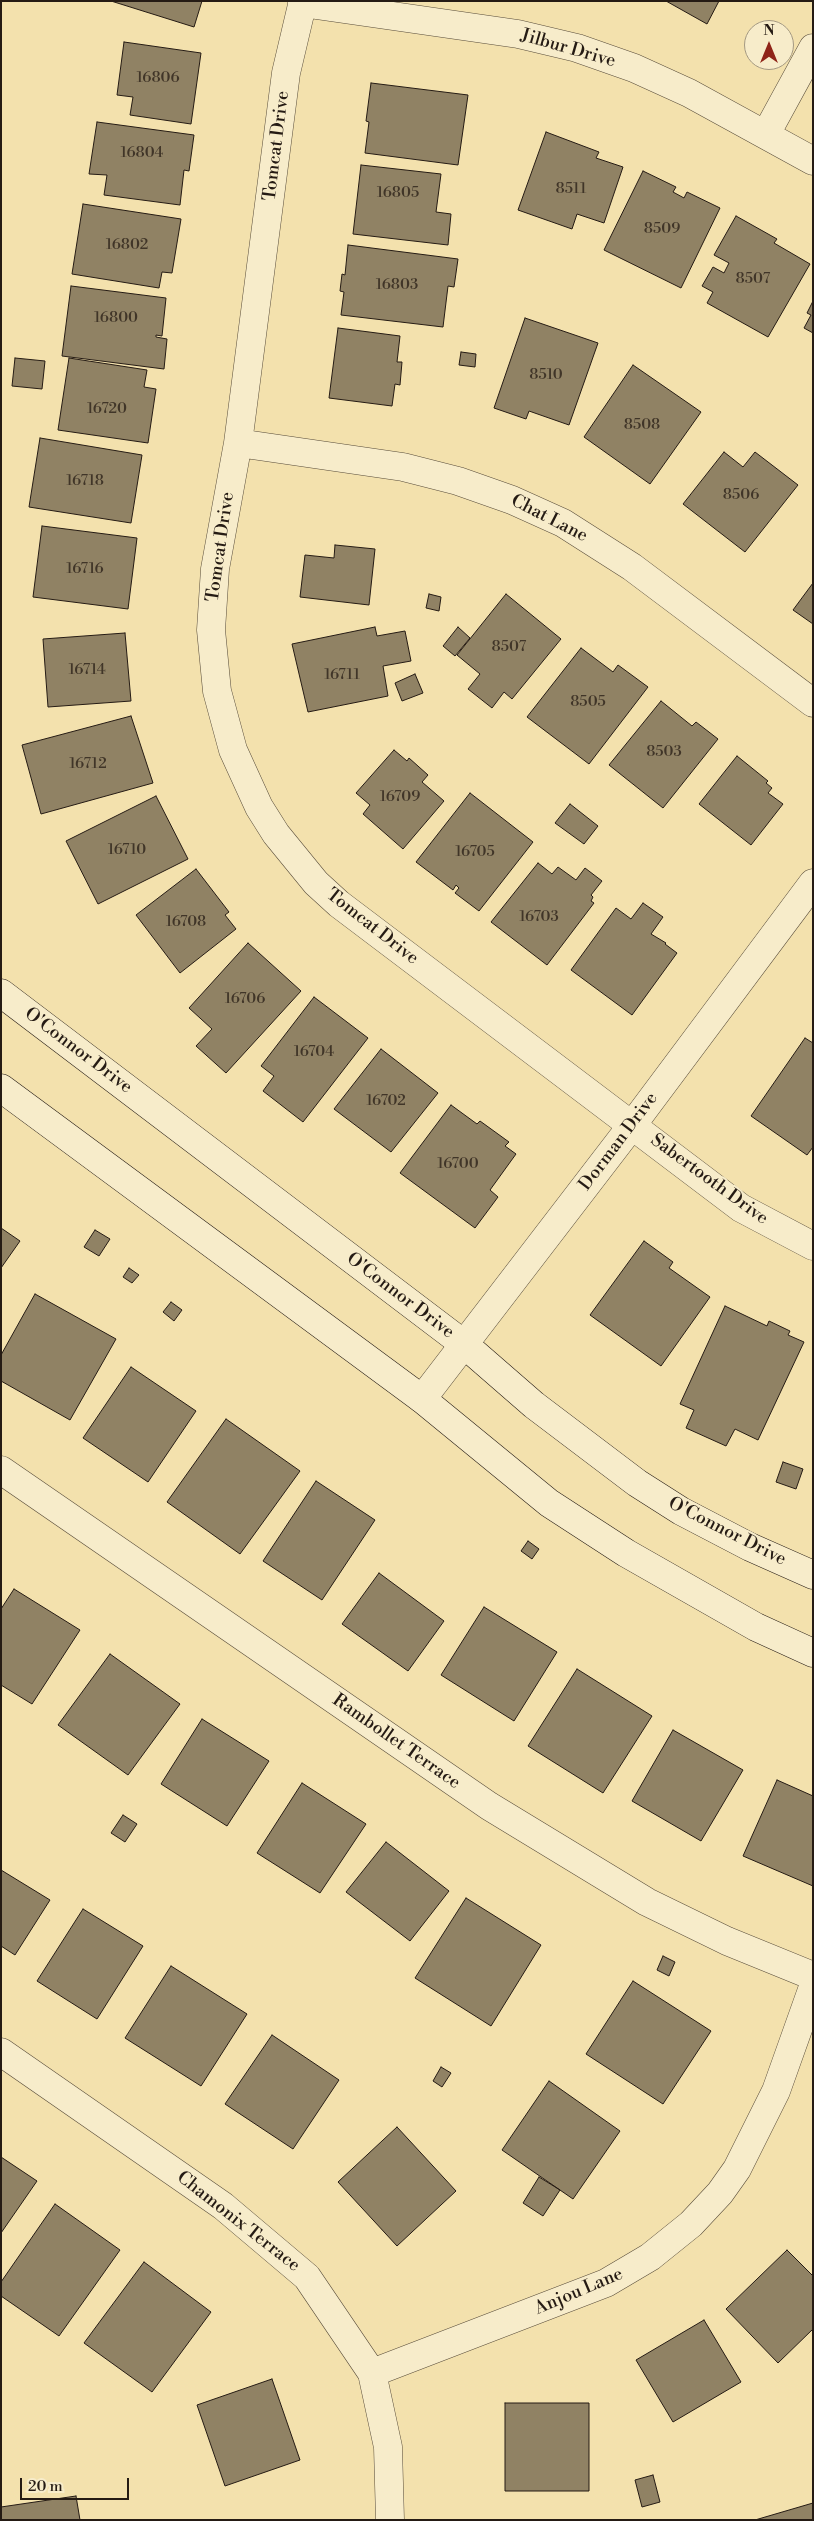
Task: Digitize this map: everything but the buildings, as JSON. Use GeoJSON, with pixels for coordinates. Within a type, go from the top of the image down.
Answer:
{"type":"FeatureCollection","features":[{"type":"Feature","properties":{"kind":"street","name":"Jilbur Drive"},"geometry":{"type":"LineString","coordinates":[[302,2],[518,34],[577,48],[650,75],[689,93],[813,161]]}},
{"type":"Feature","properties":{"kind":"street","name":"Tomcat Drive"},"geometry":{"type":"LineString","coordinates":[[302,2],[286,73],[238,443],[214,569],[211,630],[217,691],[233,750],[259,807],[276,834],[316,883],[338,904],[633,1124]]}},
{"type":"Feature","properties":{"kind":"street"},"geometry":{"type":"LineString","coordinates":[[766,134],[813,48]]}},
{"type":"Feature","properties":{"kind":"street","name":"Chat Lane"},"geometry":{"type":"LineString","coordinates":[[238,443],[403,467],[458,481],[563,522],[632,567],[813,703]]}},
{"type":"Feature","properties":{"kind":"street","name":"Dorman Drive"},"geometry":{"type":"LineString","coordinates":[[422,1399],[633,1124],[813,883]]}},
{"type":"Feature","properties":{"kind":"street","name":"O'Connor Drive"},"geometry":{"type":"LineString","coordinates":[[1,993],[465,1345],[534,1405],[637,1483],[681,1512],[813,1575]]}},
{"type":"Feature","properties":{"kind":"street"},"geometry":{"type":"LineString","coordinates":[[1,1088],[422,1399],[549,1503],[603,1538],[756,1626],[813,1653]]}},
{"type":"Feature","properties":{"kind":"street","name":"Sabertooth Drive"},"geometry":{"type":"LineString","coordinates":[[633,1124],[741,1208],[813,1246]]}},
{"type":"Feature","properties":{"kind":"street","name":"Rambollet Terrace"},"geometry":{"type":"LineString","coordinates":[[1,1470],[489,1806],[647,1902],[727,1941],[813,1976]]}},
{"type":"Feature","properties":{"kind":"street","name":"Anjou Lane"},"geometry":{"type":"LineString","coordinates":[[372,2373],[606,2284],[650,2257],[692,2224],[720,2193],[737,2169],[776,2091],[813,1986]]}},
{"type":"Feature","properties":{"kind":"street","name":"Chamonix Terrace"},"geometry":{"type":"LineString","coordinates":[[1,2052],[223,2206],[307,2277],[372,2373],[388,2447],[390,2520]]}}]}
